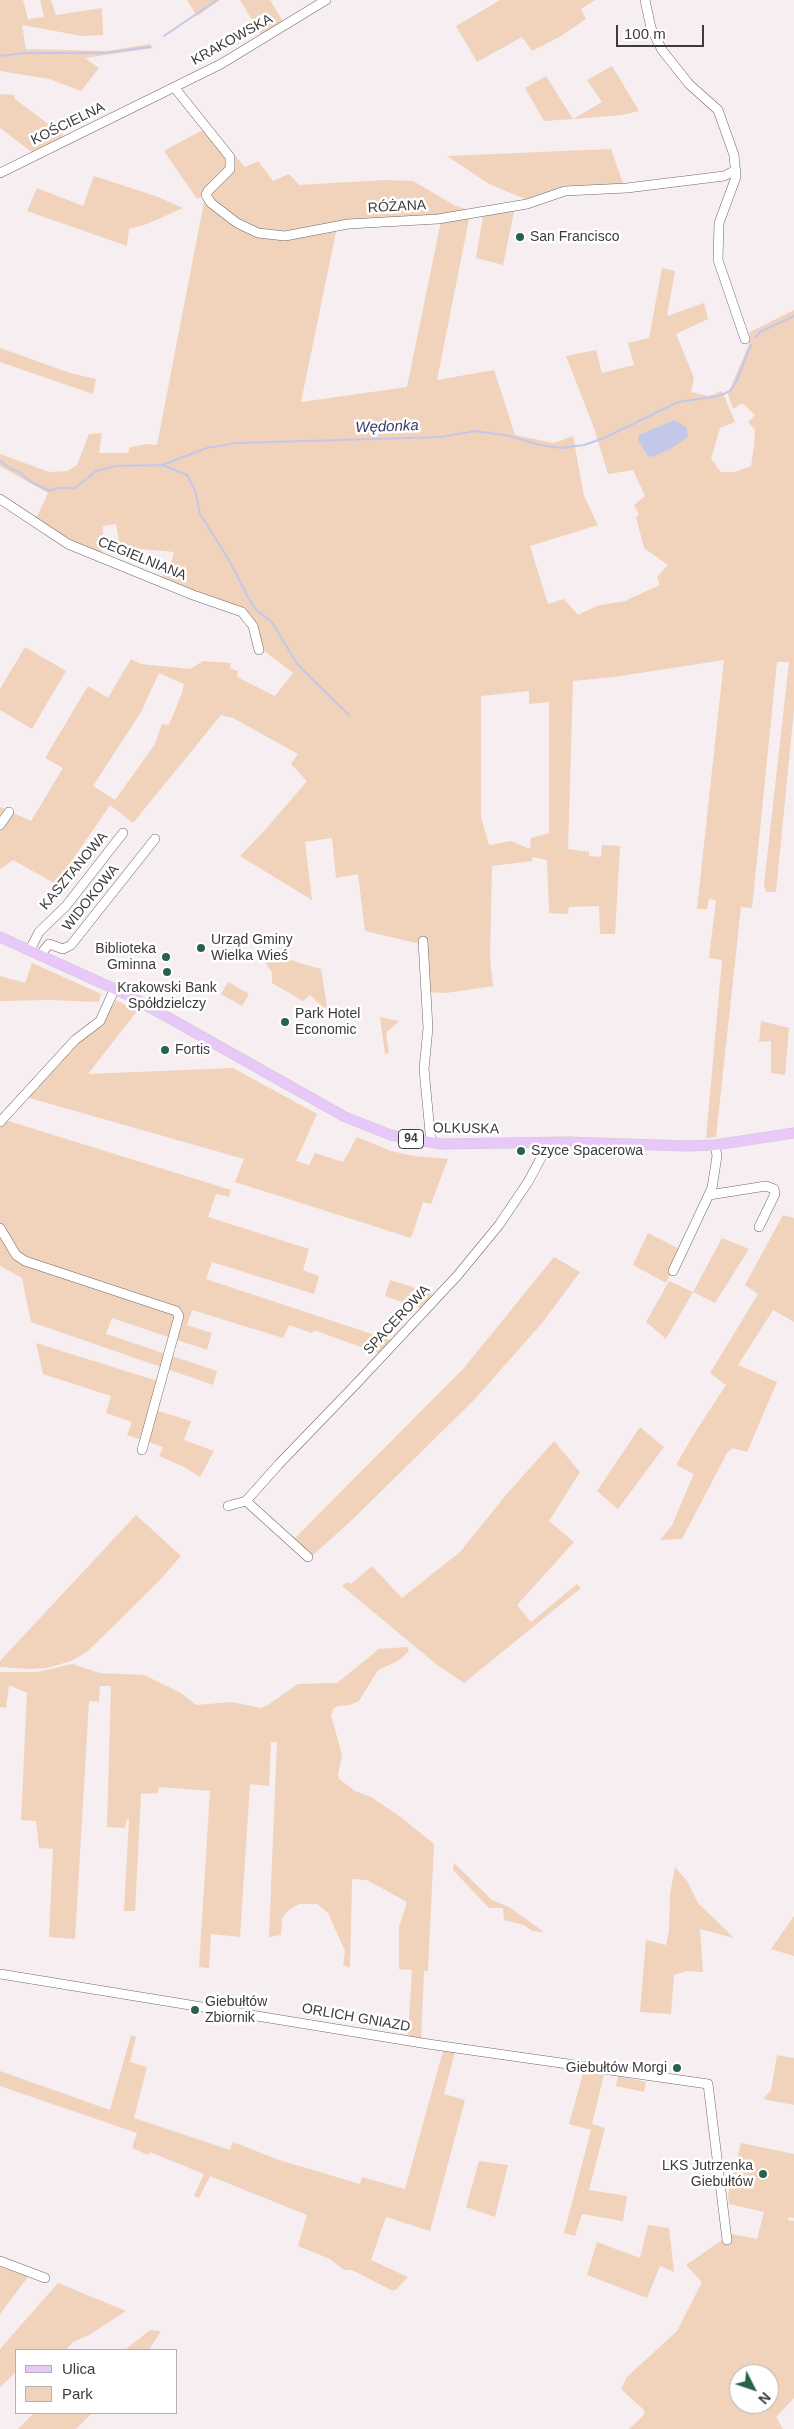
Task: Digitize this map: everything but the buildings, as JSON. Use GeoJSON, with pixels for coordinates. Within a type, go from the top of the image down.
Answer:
{"type":"FeatureCollection","features":[{"type":"Feature","properties":{"kind":"main road","name":"94"},"geometry":{"type":"LineString","coordinates":[[0,937],[115,988]]}},
{"type":"Feature","properties":{"kind":"main road","name":"OLKUSKA"},"geometry":{"type":"LineString","coordinates":[[115,988],[345,1117],[391,1135],[431,1142],[716,1145],[794,1133]]}},
{"type":"Feature","properties":{"kind":"street","name":"KRAKOWSKA"},"geometry":{"type":"LineString","coordinates":[[149,100],[243,51],[326,0]]}},
{"type":"Feature","properties":{"kind":"street"},"geometry":{"type":"LineString","coordinates":[[645,0],[651,28],[662,50],[689,84],[718,110],[734,155],[736,170],[734,183],[719,223],[718,260],[745,339]]}},
{"type":"Feature","properties":{"kind":"street","name":"RÓŻANA"},"geometry":{"type":"LineString","coordinates":[[174,87],[230,157],[230,169],[206,195],[211,203],[237,223],[258,232],[285,236],[348,224],[438,219],[527,204],[565,191],[627,188],[724,176],[736,170]]}},
{"type":"Feature","properties":{"kind":"street","name":"KOŚCIELNA"},"geometry":{"type":"LineString","coordinates":[[0,173],[149,100]]}},
{"type":"Feature","properties":{"kind":"street","name":"CEGIELNIANA"},"geometry":{"type":"LineString","coordinates":[[0,499],[68,544],[193,595],[242,612],[253,626],[259,650]]}},
{"type":"Feature","properties":{"kind":"street"},"geometry":{"type":"LineString","coordinates":[[0,825],[9,812]]}},
{"type":"Feature","properties":{"kind":"street","name":"KASZTANOWA"},"geometry":{"type":"LineString","coordinates":[[30,950],[39,932],[66,906],[123,833]]}},
{"type":"Feature","properties":{"kind":"street","name":"WIDOKOWA"},"geometry":{"type":"LineString","coordinates":[[40,955],[50,944],[63,948],[71,945],[155,840]]}},
{"type":"Feature","properties":{"kind":"street"},"geometry":{"type":"LineString","coordinates":[[423,941],[428,1028],[424,1069],[431,1142]]}},
{"type":"Feature","properties":{"kind":"street"},"geometry":{"type":"LineString","coordinates":[[0,1122],[75,1040],[100,1021],[115,988]]}},
{"type":"Feature","properties":{"kind":"street","name":"SPACEROWA"},"geometry":{"type":"LineString","coordinates":[[244,1502],[457,1276],[528,1182],[543,1154],[543,1143]]}},
{"type":"Feature","properties":{"kind":"street"},"geometry":{"type":"LineString","coordinates":[[673,1271],[712,1188],[717,1156],[716,1145]]}},
{"type":"Feature","properties":{"kind":"street"},"geometry":{"type":"LineString","coordinates":[[709,1195],[772,1187],[775,1194],[759,1227]]}},
{"type":"Feature","properties":{"kind":"street"},"geometry":{"type":"LineString","coordinates":[[0,1228],[16,1255],[26,1261],[176,1311],[179,1316],[142,1450]]}},
{"type":"Feature","properties":{"kind":"street"},"geometry":{"type":"LineString","coordinates":[[228,1506],[235,1502],[244,1502],[308,1557]]}},
{"type":"Feature","properties":{"kind":"street","name":"ORLICH GNIAZD"},"geometry":{"type":"LineString","coordinates":[[0,1974],[423,2044],[708,2084],[727,2240]]}},
{"type":"Feature","properties":{"kind":"street"},"geometry":{"type":"LineString","coordinates":[[0,2260],[45,2278]]}},
{"type":"Feature","properties":{"kind":"green space"},"geometry":{"type":"Polygon","coordinates":[[[0,0],[23,0],[28,19],[44,17],[40,0],[51,0],[56,15],[102,8],[103,35],[82,36],[22,25],[26,49],[108,51],[150,44],[153,48],[85,58],[99,68],[81,91],[49,79],[0,71],[0,0]]]}},
{"type":"Feature","properties":{"kind":"green space"},"geometry":{"type":"Polygon","coordinates":[[[187,0],[220,0],[197,16],[187,0]]]}},
{"type":"Feature","properties":{"kind":"green space"},"geometry":{"type":"Polygon","coordinates":[[[240,0],[270,0],[284,23],[262,36],[240,0]]]}},
{"type":"Feature","properties":{"kind":"green space"},"geometry":{"type":"Polygon","coordinates":[[[500,0],[595,0],[581,9],[586,19],[561,36],[532,51],[522,37],[477,62],[456,26],[500,0]]]}},
{"type":"Feature","properties":{"kind":"green space"},"geometry":{"type":"Polygon","coordinates":[[[612,66],[639,111],[622,115],[573,119],[602,102],[587,80],[612,66]]]}},
{"type":"Feature","properties":{"kind":"green space"},"geometry":{"type":"Polygon","coordinates":[[[546,76],[573,119],[544,121],[525,88],[546,76]]]}},
{"type":"Feature","properties":{"kind":"green space"},"geometry":{"type":"Polygon","coordinates":[[[0,94],[14,95],[15,99],[63,135],[60,139],[33,153],[0,128],[0,94]]]}},
{"type":"Feature","properties":{"kind":"green space"},"geometry":{"type":"Polygon","coordinates":[[[210,126],[245,167],[258,161],[273,181],[289,174],[299,185],[385,180],[413,181],[454,205],[471,211],[337,227],[301,402],[407,387],[441,221],[470,214],[437,380],[494,370],[515,435],[554,443],[573,436],[584,496],[598,525],[530,546],[548,604],[564,599],[578,615],[596,606],[625,601],[660,585],[657,577],[668,565],[644,548],[636,517],[639,514],[634,505],[645,496],[633,470],[608,474],[594,428],[566,356],[596,350],[602,373],[634,365],[628,343],[649,338],[662,268],[675,271],[667,316],[704,303],[708,319],[676,334],[694,378],[691,392],[709,396],[722,391],[735,422],[720,428],[711,459],[721,472],[735,472],[751,466],[754,447],[755,430],[748,422],[755,415],[742,403],[733,409],[728,394],[749,344],[750,332],[794,310],[794,710],[776,892],[766,892],[764,885],[789,662],[777,662],[752,908],[741,907],[716,1137],[706,1138],[722,960],[709,958],[716,900],[709,899],[707,909],[697,909],[724,660],[614,677],[573,681],[568,849],[589,852],[589,856],[601,857],[602,845],[620,846],[615,934],[600,934],[599,906],[569,907],[568,914],[549,913],[547,860],[532,857],[532,861],[492,866],[490,958],[493,986],[446,993],[424,992],[420,944],[365,931],[358,874],[336,878],[332,838],[305,842],[312,900],[240,856],[307,781],[291,764],[298,754],[233,718],[221,715],[133,823],[110,805],[56,884],[13,860],[0,869],[0,807],[31,821],[63,768],[45,758],[88,686],[108,698],[131,659],[141,664],[190,669],[203,661],[231,663],[230,668],[238,671],[237,677],[275,696],[293,673],[263,650],[249,613],[241,606],[210,599],[162,578],[163,575],[168,576],[174,552],[120,547],[116,524],[103,526],[102,556],[80,546],[36,519],[48,493],[0,466],[0,454],[49,472],[68,471],[77,465],[89,434],[102,433],[99,453],[128,453],[130,447],[148,444],[157,445],[204,202],[202,196],[197,199],[164,151],[210,126]],[[159,673],[141,712],[93,786],[115,800],[155,744],[162,724],[169,725],[182,693],[184,684],[159,673]],[[529,691],[481,696],[481,817],[489,845],[511,841],[530,849],[531,838],[549,833],[549,702],[529,704],[529,691]]]}},
{"type":"Feature","properties":{"kind":"green space"},"geometry":{"type":"Polygon","coordinates":[[[611,149],[624,186],[530,201],[489,184],[447,156],[611,149]]]}},
{"type":"Feature","properties":{"kind":"green space"},"geometry":{"type":"Polygon","coordinates":[[[94,176],[158,197],[183,208],[147,224],[129,229],[127,246],[27,211],[37,188],[83,206],[94,176]]]}},
{"type":"Feature","properties":{"kind":"green space"},"geometry":{"type":"Polygon","coordinates":[[[515,207],[503,265],[476,258],[484,211],[515,207]]]}},
{"type":"Feature","properties":{"kind":"green space"},"geometry":{"type":"Polygon","coordinates":[[[0,348],[70,373],[96,379],[93,394],[0,362],[0,348]]]}},
{"type":"Feature","properties":{"kind":"green space"},"geometry":{"type":"Polygon","coordinates":[[[25,647],[66,671],[32,729],[0,710],[0,689],[25,647]]]}},
{"type":"Feature","properties":{"kind":"green space"},"geometry":{"type":"Polygon","coordinates":[[[266,950],[299,963],[321,969],[328,1012],[310,995],[303,1001],[272,983],[272,972],[262,958],[266,950]]]}},
{"type":"Feature","properties":{"kind":"green space"},"geometry":{"type":"Polygon","coordinates":[[[32,963],[101,994],[99,1002],[51,1000],[0,1001],[0,976],[25,983],[32,963]]]}},
{"type":"Feature","properties":{"kind":"green space"},"geometry":{"type":"Polygon","coordinates":[[[228,982],[249,994],[242,1006],[221,994],[228,982]]]}},
{"type":"Feature","properties":{"kind":"green space"},"geometry":{"type":"Polygon","coordinates":[[[116,1000],[137,1011],[88,1074],[233,1068],[317,1114],[296,1161],[309,1165],[315,1153],[343,1162],[357,1137],[391,1151],[414,1156],[448,1159],[431,1204],[423,1202],[411,1238],[235,1182],[244,1159],[26,1097],[83,1038],[99,1027],[116,1000]]]}},
{"type":"Feature","properties":{"kind":"green space"},"geometry":{"type":"Polygon","coordinates":[[[380,1017],[399,1021],[386,1033],[389,1053],[385,1054],[380,1017]]]}},
{"type":"Feature","properties":{"kind":"green space"},"geometry":{"type":"Polygon","coordinates":[[[761,1021],[789,1028],[785,1075],[771,1073],[771,1041],[759,1042],[761,1021]]]}},
{"type":"Feature","properties":{"kind":"green space"},"geometry":{"type":"Polygon","coordinates":[[[5,1120],[231,1190],[229,1197],[216,1194],[208,1217],[309,1249],[303,1270],[319,1276],[314,1294],[212,1262],[206,1279],[393,1341],[380,1354],[314,1330],[312,1333],[289,1325],[283,1338],[192,1310],[187,1325],[212,1333],[207,1350],[112,1318],[106,1334],[217,1371],[213,1385],[31,1322],[22,1278],[0,1266],[0,1124],[5,1120]]]}},
{"type":"Feature","properties":{"kind":"green space"},"geometry":{"type":"Polygon","coordinates":[[[783,1215],[794,1218],[794,1322],[773,1310],[738,1365],[777,1382],[747,1452],[733,1448],[727,1453],[682,1539],[660,1540],[672,1525],[694,1474],[676,1465],[726,1385],[710,1373],[758,1294],[745,1285],[783,1215]]]}},
{"type":"Feature","properties":{"kind":"green space"},"geometry":{"type":"Polygon","coordinates":[[[648,1233],[681,1250],[666,1283],[633,1265],[648,1233]]]}},
{"type":"Feature","properties":{"kind":"green space"},"geometry":{"type":"Polygon","coordinates":[[[722,1238],[749,1249],[715,1303],[693,1292],[722,1238]]]}},
{"type":"Feature","properties":{"kind":"green space"},"geometry":{"type":"Polygon","coordinates":[[[554,1257],[580,1272],[542,1323],[475,1399],[354,1518],[310,1558],[294,1539],[464,1368],[554,1257]]]}},
{"type":"Feature","properties":{"kind":"green space"},"geometry":{"type":"Polygon","coordinates":[[[390,1280],[429,1292],[434,1297],[423,1309],[385,1296],[390,1280]]]}},
{"type":"Feature","properties":{"kind":"green space"},"geometry":{"type":"Polygon","coordinates":[[[669,1281],[693,1292],[666,1339],[646,1322],[669,1281]]]}},
{"type":"Feature","properties":{"kind":"green space"},"geometry":{"type":"Polygon","coordinates":[[[36,1343],[164,1383],[155,1410],[191,1421],[184,1440],[214,1451],[200,1477],[182,1466],[159,1456],[163,1447],[127,1435],[132,1422],[106,1413],[111,1396],[43,1374],[36,1343]]]}},
{"type":"Feature","properties":{"kind":"green space"},"geometry":{"type":"Polygon","coordinates":[[[640,1427],[664,1447],[618,1509],[597,1491],[640,1427]]]}},
{"type":"Feature","properties":{"kind":"green space"},"geometry":{"type":"Polygon","coordinates":[[[554,1441],[580,1472],[549,1521],[574,1542],[517,1605],[531,1622],[577,1584],[581,1588],[464,1683],[436,1664],[342,1586],[347,1582],[351,1584],[372,1566],[402,1598],[460,1552],[506,1495],[554,1441]]]}},
{"type":"Feature","properties":{"kind":"green space"},"geometry":{"type":"Polygon","coordinates":[[[136,1515],[181,1556],[160,1580],[88,1651],[71,1661],[47,1668],[0,1667],[0,1661],[136,1515]]]}},
{"type":"Feature","properties":{"kind":"green space"},"geometry":{"type":"Polygon","coordinates":[[[407,1647],[409,1651],[398,1661],[378,1670],[359,1701],[350,1705],[338,1706],[333,1709],[331,1715],[342,1755],[339,1779],[355,1791],[371,1797],[402,1818],[434,1844],[428,1971],[424,1971],[421,2039],[408,2037],[412,1970],[399,1969],[399,1927],[407,1902],[367,1880],[352,1879],[350,1968],[343,1965],[345,1951],[328,1913],[317,1904],[299,1904],[289,1910],[282,1918],[281,1935],[269,1937],[277,1742],[271,1742],[269,1786],[250,1784],[240,1937],[211,1934],[209,1968],[199,1967],[210,1791],[159,1787],[158,1793],[141,1794],[135,1911],[124,1911],[129,1819],[127,1819],[125,1828],[107,1827],[111,1686],[100,1686],[99,1702],[89,1701],[75,1939],[49,1937],[53,1849],[39,1848],[36,1821],[21,1820],[27,1693],[9,1685],[6,1708],[0,1707],[0,1672],[37,1672],[72,1664],[100,1673],[144,1675],[181,1693],[196,1705],[232,1702],[260,1708],[268,1705],[298,1684],[337,1683],[379,1649],[407,1647]]]}},
{"type":"Feature","properties":{"kind":"green space"},"geometry":{"type":"Polygon","coordinates":[[[454,1863],[492,1900],[509,1907],[544,1932],[532,1931],[524,1925],[504,1920],[503,1908],[489,1908],[453,1870],[454,1863]]]}},
{"type":"Feature","properties":{"kind":"green space"},"geometry":{"type":"Polygon","coordinates":[[[675,1867],[687,1881],[698,1903],[734,1938],[700,1929],[703,1972],[687,1971],[674,1975],[671,2014],[640,2012],[646,1940],[666,1945],[669,1931],[670,1895],[675,1867]]]}},
{"type":"Feature","properties":{"kind":"green space"},"geometry":{"type":"Polygon","coordinates":[[[794,1916],[794,1956],[771,1949],[794,1916]]]}},
{"type":"Feature","properties":{"kind":"green space"},"geometry":{"type":"Polygon","coordinates":[[[131,2035],[136,2037],[130,2062],[147,2067],[134,2118],[230,2150],[233,2142],[279,2160],[360,2184],[362,2177],[405,2189],[443,2051],[455,2052],[444,2094],[465,2100],[430,2231],[386,2217],[371,2260],[408,2277],[393,2291],[352,2270],[344,2270],[330,2259],[298,2246],[307,2215],[210,2176],[199,2198],[194,2196],[204,2174],[150,2152],[148,2155],[132,2148],[137,2133],[0,2086],[0,2071],[110,2110],[131,2035]]]}},
{"type":"Feature","properties":{"kind":"green space"},"geometry":{"type":"Polygon","coordinates":[[[777,2055],[794,2058],[794,2105],[763,2099],[771,2090],[777,2055]]]}},
{"type":"Feature","properties":{"kind":"green space"},"geometry":{"type":"Polygon","coordinates":[[[584,2070],[604,2074],[592,2124],[605,2128],[589,2190],[627,2196],[623,2221],[582,2214],[575,2236],[564,2233],[591,2130],[569,2124],[584,2070]]]}},
{"type":"Feature","properties":{"kind":"green space"},"geometry":{"type":"Polygon","coordinates":[[[618,2076],[646,2082],[644,2092],[616,2086],[618,2076]]]}},
{"type":"Feature","properties":{"kind":"green space"},"geometry":{"type":"Polygon","coordinates":[[[741,2143],[794,2154],[794,2218],[789,2217],[788,2220],[794,2221],[794,2398],[779,2414],[779,2364],[729,2364],[729,2414],[779,2414],[776,2417],[783,2429],[629,2429],[644,2415],[644,2410],[621,2389],[627,2377],[677,2331],[702,2282],[686,2265],[731,2234],[757,2239],[764,2212],[729,2204],[728,2194],[741,2143]]]}},
{"type":"Feature","properties":{"kind":"green space"},"geometry":{"type":"Polygon","coordinates":[[[479,2161],[508,2165],[495,2217],[466,2207],[479,2161]]]}},
{"type":"Feature","properties":{"kind":"green space"},"geometry":{"type":"Polygon","coordinates":[[[648,2225],[669,2228],[674,2272],[660,2266],[647,2298],[587,2275],[597,2242],[640,2258],[648,2225]]]}},
{"type":"Feature","properties":{"kind":"green space"},"geometry":{"type":"Polygon","coordinates":[[[0,2258],[33,2270],[0,2314],[0,2258]]]}},
{"type":"Feature","properties":{"kind":"green space"},"geometry":{"type":"Polygon","coordinates":[[[58,2283],[126,2311],[89,2335],[73,2342],[67,2349],[15,2349],[15,2373],[0,2387],[0,2349],[58,2283]]]}},
{"type":"Feature","properties":{"kind":"green space"},"geometry":{"type":"Polygon","coordinates":[[[150,2330],[161,2331],[150,2349],[126,2349],[150,2330]]]}},
{"type":"Feature","properties":{"kind":"green space"},"geometry":{"type":"Polygon","coordinates":[[[33,2414],[91,2414],[76,2429],[18,2429],[33,2414]]]}},
{"type":"Feature","properties":{"kind":"water"},"geometry":{"type":"Polygon","coordinates":[[[674,420],[686,427],[688,437],[670,449],[652,457],[648,456],[638,440],[639,435],[674,420]]]}},
{"type":"Feature","properties":{"kind":"waterway"},"geometry":{"type":"LineString","coordinates":[[164,36],[217,0]]}},
{"type":"Feature","properties":{"kind":"waterway"},"geometry":{"type":"LineString","coordinates":[[0,56],[25,53],[104,53],[150,47]]}},
{"type":"Feature","properties":{"kind":"waterway","name":"Wędonka"},"geometry":{"type":"LineString","coordinates":[[755,338],[760,332],[794,316]]}},
{"type":"Feature","properties":{"kind":"waterway","name":"Wędonka"},"geometry":{"type":"LineString","coordinates":[[0,461],[13,470],[18,471],[31,482],[50,491],[56,488],[75,488],[96,471],[115,466],[162,465],[207,448],[237,443],[441,437],[475,431],[510,436],[540,445],[561,448],[584,445],[604,438],[678,402],[719,396],[730,391],[736,382],[751,345]]}},
{"type":"Feature","properties":{"kind":"waterway"},"geometry":{"type":"LineString","coordinates":[[162,465],[187,475],[195,490],[200,514],[229,560],[256,610],[272,622],[297,664],[349,715]]}},
{"type":"Feature","properties":{"kind":"place","name":"San Francisco"},"geometry":{"type":"Point","coordinates":[520,237]}},
{"type":"Feature","properties":{"kind":"place","name":"Urząd Gminy Wielka Wieś"},"geometry":{"type":"Point","coordinates":[201,948]}},
{"type":"Feature","properties":{"kind":"place","name":"Biblioteka Gminna"},"geometry":{"type":"Point","coordinates":[166,957]}},
{"type":"Feature","properties":{"kind":"place","name":"Krakowski Bank Spółdzielczy"},"geometry":{"type":"Point","coordinates":[167,972]}},
{"type":"Feature","properties":{"kind":"place","name":"Park Hotel Economic"},"geometry":{"type":"Point","coordinates":[285,1022]}},
{"type":"Feature","properties":{"kind":"place","name":"Fortis"},"geometry":{"type":"Point","coordinates":[165,1050]}},
{"type":"Feature","properties":{"kind":"place","name":"Szyce Spacerowa"},"geometry":{"type":"Point","coordinates":[521,1151]}},
{"type":"Feature","properties":{"kind":"place","name":"Giebułtów Zbiornik"},"geometry":{"type":"Point","coordinates":[195,2010]}},
{"type":"Feature","properties":{"kind":"place","name":"Giebułtów Morgi"},"geometry":{"type":"Point","coordinates":[677,2068]}},
{"type":"Feature","properties":{"kind":"place","name":"LKS Jutrzenka Giebułtów"},"geometry":{"type":"Point","coordinates":[763,2174]}}]}
